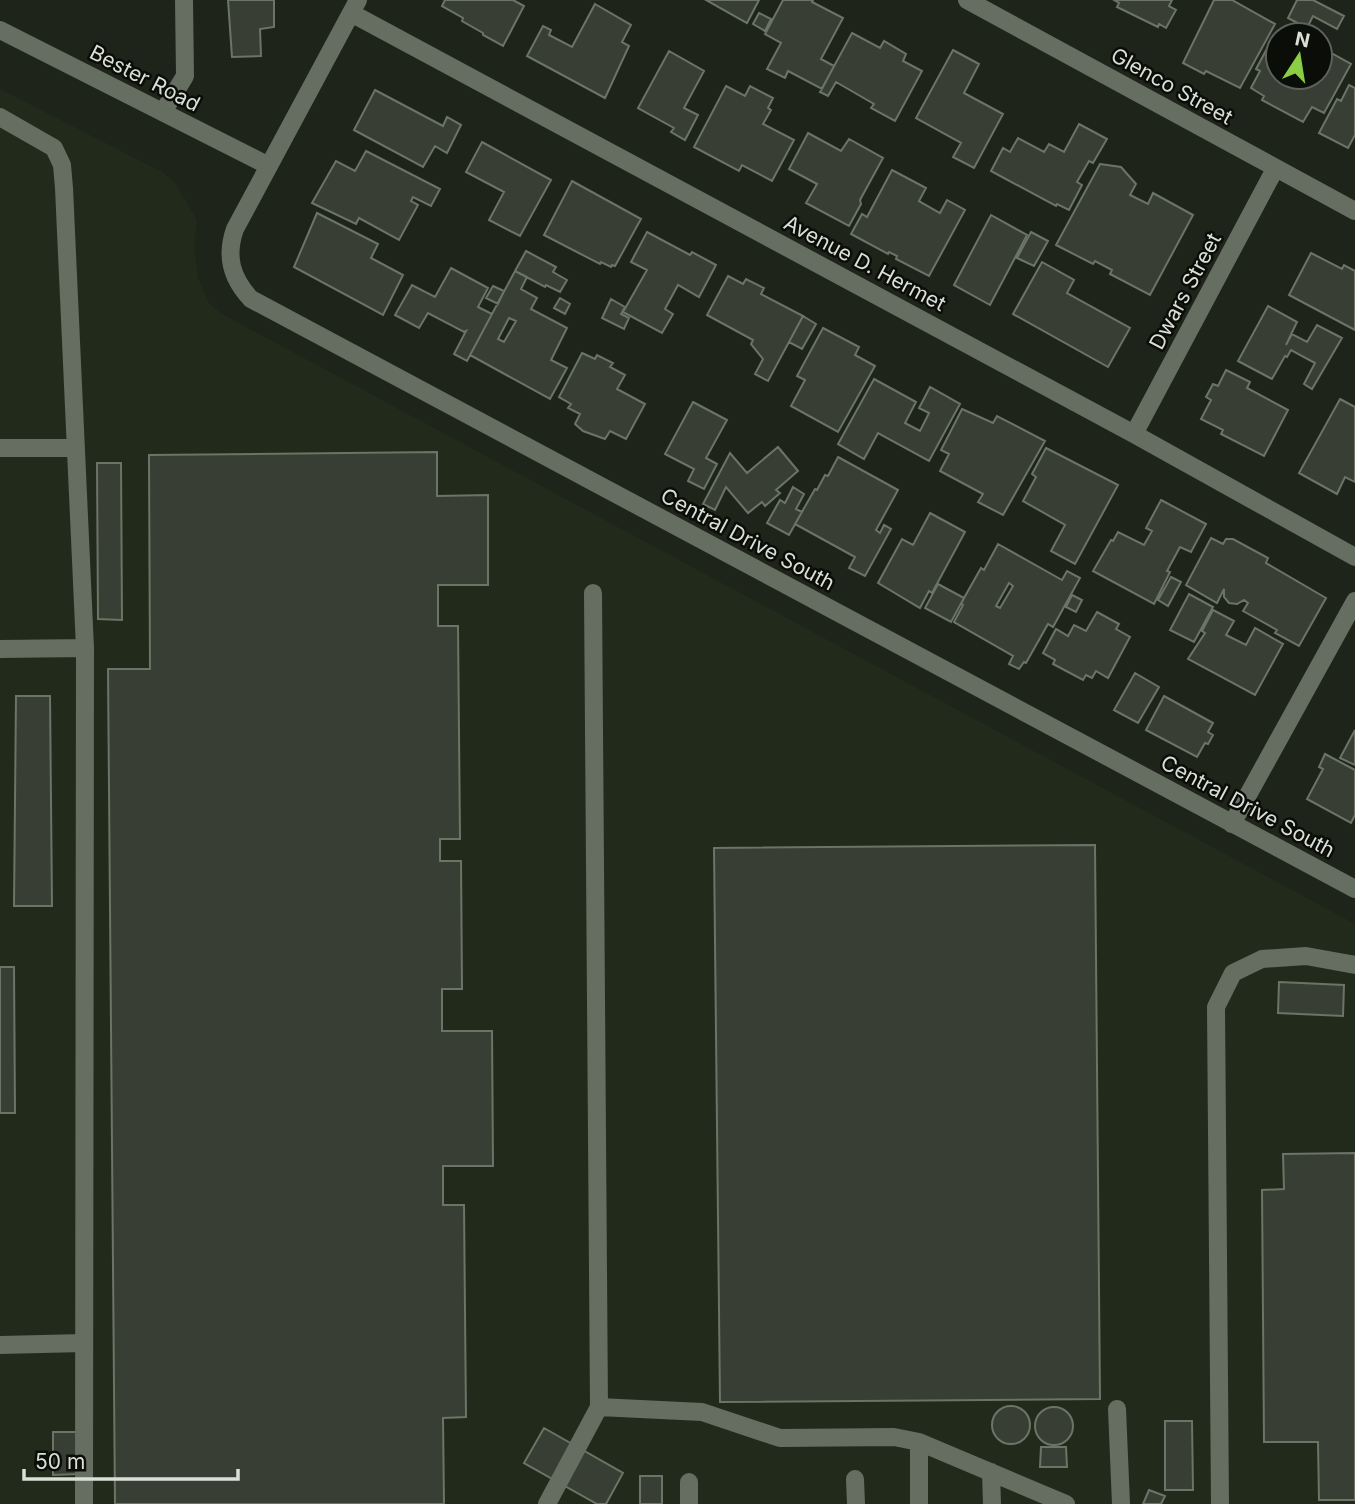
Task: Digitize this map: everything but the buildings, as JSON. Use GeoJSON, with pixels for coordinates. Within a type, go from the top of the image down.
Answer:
{"type":"FeatureCollection","features":[{"type":"Feature","properties":{"kind":"street"},"geometry":{"type":"LineString","coordinates":[[163,112],[185,76],[184,0]]}},
{"type":"Feature","properties":{"kind":"street","name":"Glenco Street"},"geometry":{"type":"LineString","coordinates":[[967,0],[1355,211]]}},
{"type":"Feature","properties":{"kind":"street","name":"Central Drive South"},"geometry":{"type":"LineString","coordinates":[[355,6],[231,240],[230,264],[233,275],[251,299],[1355,889]]}},
{"type":"Feature","properties":{"kind":"street","name":"Avenue D. Hermet"},"geometry":{"type":"LineString","coordinates":[[355,6],[1355,557]]}},
{"type":"Feature","properties":{"kind":"street","name":"Bester Road"},"geometry":{"type":"LineString","coordinates":[[0,30],[269,166]]}},
{"type":"Feature","properties":{"kind":"street"},"geometry":{"type":"LineString","coordinates":[[0,117],[54,148],[62,165],[85,648],[84,1504]]}},
{"type":"Feature","properties":{"kind":"street","name":"Dwars Street"},"geometry":{"type":"LineString","coordinates":[[1134,434],[1275,169]]}},
{"type":"Feature","properties":{"kind":"street"},"geometry":{"type":"LineString","coordinates":[[0,448],[75,448]]}},
{"type":"Feature","properties":{"kind":"street"},"geometry":{"type":"LineString","coordinates":[[547,1504],[599,1407],[593,593]]}},
{"type":"Feature","properties":{"kind":"street"},"geometry":{"type":"LineString","coordinates":[[1233,824],[1355,601]]}},
{"type":"Feature","properties":{"kind":"street"},"geometry":{"type":"LineString","coordinates":[[0,649],[85,648]]}},
{"type":"Feature","properties":{"kind":"street"},"geometry":{"type":"LineString","coordinates":[[1220,1504],[1216,1007],[1233,973],[1262,959],[1306,956],[1355,965]]}},
{"type":"Feature","properties":{"kind":"street"},"geometry":{"type":"LineString","coordinates":[[0,1345],[84,1343]]}},
{"type":"Feature","properties":{"kind":"street"},"geometry":{"type":"LineString","coordinates":[[599,1407],[702,1412],[780,1438],[894,1437],[919,1442],[1063,1503]]}},
{"type":"Feature","properties":{"kind":"street"},"geometry":{"type":"LineString","coordinates":[[1118,1409],[1121,1504]]}},
{"type":"Feature","properties":{"kind":"street"},"geometry":{"type":"LineString","coordinates":[[919,1442],[919,1504]]}},
{"type":"Feature","properties":{"kind":"street"},"geometry":{"type":"LineString","coordinates":[[991,1472],[992,1504]]}},
{"type":"Feature","properties":{"kind":"street"},"geometry":{"type":"LineString","coordinates":[[855,1479],[856,1504]]}},
{"type":"Feature","properties":{"kind":"street"},"geometry":{"type":"LineString","coordinates":[[689,1482],[689,1504]]}},
{"type":"Feature","properties":{"kind":"shaded area"},"geometry":{"type":"Polygon","coordinates":[[[0,89],[164,173],[175,183],[197,220],[194,249],[198,278],[209,303],[220,313],[1355,924],[1355,1504],[0,1504],[0,89]]]}}]}
